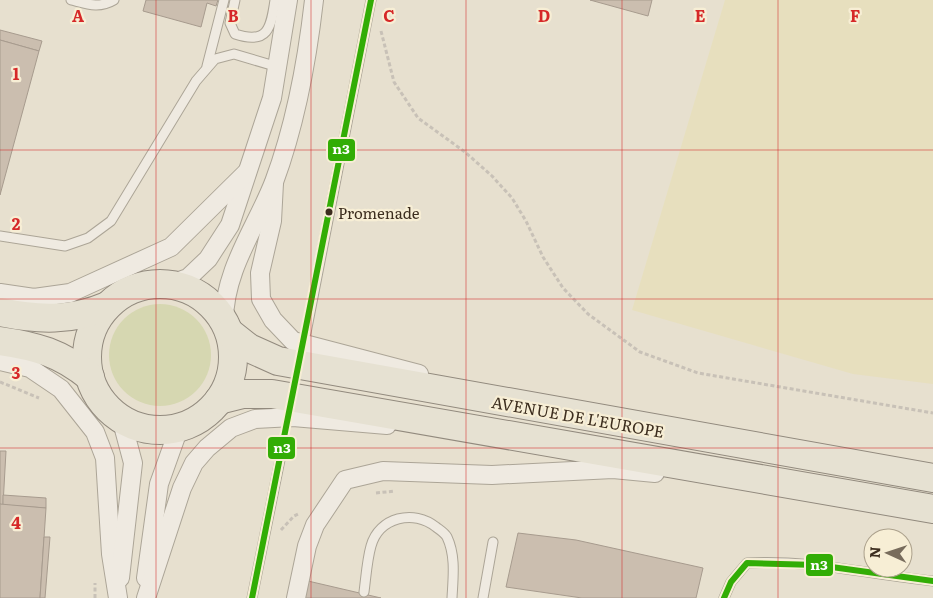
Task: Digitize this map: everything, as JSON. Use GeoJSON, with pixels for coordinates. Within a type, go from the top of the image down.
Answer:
{"type":"FeatureCollection","features":[{"type":"Feature","properties":{"kind":"main road"},"geometry":{"type":"LineString","coordinates":[[0,312],[63,319],[88,314],[107,306],[131,289],[150,284],[170,284],[188,289],[205,299],[227,327],[233,356],[232,368],[228,385],[219,400],[205,414],[179,428],[155,430],[131,424],[120,418],[98,396],[90,377],[87,355],[90,334],[107,306]]}},
{"type":"Feature","properties":{"kind":"main road","name":"AVENUE DE L'EUROPE"},"geometry":{"type":"LineString","coordinates":[[227,327],[249,348],[278,361],[542,410],[933,478]]}},
{"type":"Feature","properties":{"kind":"main road"},"geometry":{"type":"LineString","coordinates":[[0,341],[51,352],[73,363],[90,377]]}},
{"type":"Feature","properties":{"kind":"main road","name":"AVENUE DE L'EUROPE"},"geometry":{"type":"LineString","coordinates":[[219,400],[243,394],[272,394],[933,509]]}},
{"type":"Feature","properties":{"kind":"street"},"geometry":{"type":"LineString","coordinates":[[170,284],[188,278],[208,258],[230,225],[272,98],[288,0]]}},
{"type":"Feature","properties":{"kind":"street"},"geometry":{"type":"LineString","coordinates":[[227,327],[224,304],[235,267],[274,182],[298,106],[314,0]]}},
{"type":"Feature","properties":{"kind":"street"},"geometry":{"type":"LineString","coordinates":[[0,293],[34,298],[70,293],[170,247],[250,168]]}},
{"type":"Feature","properties":{"kind":"street"},"geometry":{"type":"LineString","coordinates":[[274,182],[272,221],[260,274],[261,299],[272,320],[292,341],[445,380],[542,410]]}},
{"type":"Feature","properties":{"kind":"street"},"geometry":{"type":"LineString","coordinates":[[0,361],[30,368],[61,389],[96,432],[105,458],[112,554],[118,598]]}},
{"type":"Feature","properties":{"kind":"street"},"geometry":{"type":"LineString","coordinates":[[118,598],[132,464],[120,418]]}},
{"type":"Feature","properties":{"kind":"street"},"geometry":{"type":"LineString","coordinates":[[146,598],[182,488],[194,463],[207,448],[231,428],[255,419],[293,418],[423,428],[465,427]]}},
{"type":"Feature","properties":{"kind":"street"},"geometry":{"type":"LineString","coordinates":[[146,598],[146,574],[159,484],[179,428]]}},
{"type":"Feature","properties":{"kind":"street","name":"AVENUE DE L'EUROPE"},"geometry":{"type":"LineString","coordinates":[[296,598],[306,546],[324,508],[345,480],[383,471],[492,474],[613,469],[680,475],[738,474]]}},
{"type":"Feature","properties":{"kind":"lane"},"geometry":{"type":"LineString","coordinates":[[71,0],[94,6],[106,5],[114,0]]}},
{"type":"Feature","properties":{"kind":"lane"},"geometry":{"type":"LineString","coordinates":[[207,67],[224,0]]}},
{"type":"Feature","properties":{"kind":"lane"},"geometry":{"type":"LineString","coordinates":[[235,0],[230,23],[235,34],[250,39],[263,35],[272,24],[275,0]]}},
{"type":"Feature","properties":{"kind":"lane"},"geometry":{"type":"LineString","coordinates":[[306,333],[371,0]]}},
{"type":"Feature","properties":{"kind":"lane"},"geometry":{"type":"LineString","coordinates":[[0,236],[66,246],[88,238],[111,221],[207,67],[215,59],[234,54],[278,67]]}},
{"type":"Feature","properties":{"kind":"lane"},"geometry":{"type":"LineString","coordinates":[[252,598],[281,455]]}},
{"type":"Feature","properties":{"kind":"lane"},"geometry":{"type":"LineString","coordinates":[[364,592],[371,544],[383,526],[398,518],[417,516],[431,523],[446,535],[453,556],[452,598]]}},
{"type":"Feature","properties":{"kind":"lane"},"geometry":{"type":"LineString","coordinates":[[483,598],[493,542]]}},
{"type":"Feature","properties":{"kind":"lane"},"geometry":{"type":"LineString","coordinates":[[724,598],[731,582],[747,563],[765,562],[811,566],[933,581]]}},
{"type":"Feature","properties":{"kind":"path"},"geometry":{"type":"LineString","coordinates":[[380,29],[394,82],[418,118],[465,152],[492,176],[512,198],[526,221],[543,257],[564,288],[588,314],[640,352],[698,373],[933,413]]}},
{"type":"Feature","properties":{"kind":"path"},"geometry":{"type":"LineString","coordinates":[[0,382],[43,400]]}},
{"type":"Feature","properties":{"kind":"path"},"geometry":{"type":"LineString","coordinates":[[375,493],[404,491]]}},
{"type":"Feature","properties":{"kind":"path"},"geometry":{"type":"LineString","coordinates":[[278,540],[280,530],[294,516],[313,507],[324,508]]}},
{"type":"Feature","properties":{"kind":"path"},"geometry":{"type":"LineString","coordinates":[[94,598],[96,581]]}},
{"type":"Feature","properties":{"kind":"shaded area"},"geometry":{"type":"Polygon","coordinates":[[[725,0],[933,0],[933,384],[853,374],[632,310],[725,0]]]}},
{"type":"Feature","properties":{"kind":"green space"},"geometry":{"type":"Polygon","coordinates":[[[160,304],[170,305],[189,312],[203,326],[210,345],[210,365],[203,384],[189,398],[170,405],[160,406],[150,405],[131,398],[117,384],[110,365],[109,355],[110,345],[117,326],[131,312],[150,305],[160,304]]]}},
{"type":"Feature","properties":{"kind":"building"},"geometry":{"type":"Polygon","coordinates":[[[146,0],[218,0],[216,6],[207,3],[201,27],[143,11],[146,0]]]}},
{"type":"Feature","properties":{"kind":"building"},"geometry":{"type":"Polygon","coordinates":[[[590,0],[652,0],[648,16],[590,0]]]}},
{"type":"Feature","properties":{"kind":"building"},"geometry":{"type":"Polygon","coordinates":[[[0,30],[42,41],[39,51],[0,40],[0,30]]]}},
{"type":"Feature","properties":{"kind":"building"},"geometry":{"type":"Polygon","coordinates":[[[0,40],[39,51],[0,195],[0,40]]]}},
{"type":"Feature","properties":{"kind":"building"},"geometry":{"type":"Polygon","coordinates":[[[0,451],[6,451],[3,505],[0,504],[0,451]]]}},
{"type":"Feature","properties":{"kind":"building"},"geometry":{"type":"Polygon","coordinates":[[[3,495],[46,498],[46,508],[3,505],[3,495]]]}},
{"type":"Feature","properties":{"kind":"building"},"geometry":{"type":"Polygon","coordinates":[[[0,504],[46,508],[40,598],[0,598],[0,504]]]}},
{"type":"Feature","properties":{"kind":"building"},"geometry":{"type":"Polygon","coordinates":[[[518,533],[576,540],[703,568],[696,598],[582,598],[506,587],[518,533]]]}},
{"type":"Feature","properties":{"kind":"building"},"geometry":{"type":"Polygon","coordinates":[[[44,537],[50,537],[45,598],[40,598],[44,537]]]}},
{"type":"Feature","properties":{"kind":"building"},"geometry":{"type":"Polygon","coordinates":[[[308,581],[381,598],[304,598],[308,581]]]}},
{"type":"Feature","properties":{"kind":"transit line","name":"n3"},"geometry":{"type":"LineString","coordinates":[[252,598],[371,0]]}},
{"type":"Feature","properties":{"kind":"transit line","name":"n3"},"geometry":{"type":"LineString","coordinates":[[724,598],[731,582],[747,563],[817,565],[933,581]]}},
{"type":"Feature","properties":{"kind":"place","name":"Promenade"},"geometry":{"type":"Point","coordinates":[329,212]}}]}
